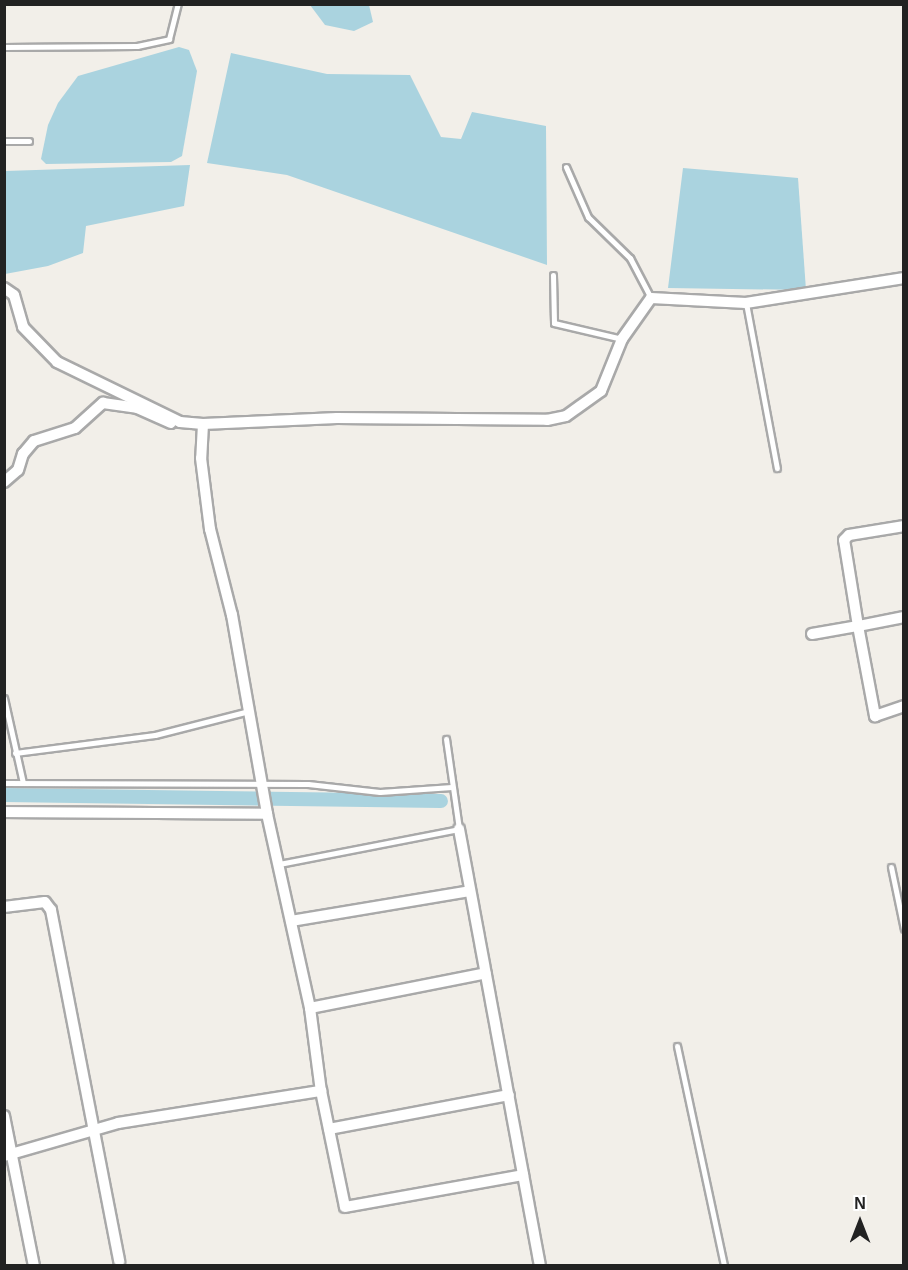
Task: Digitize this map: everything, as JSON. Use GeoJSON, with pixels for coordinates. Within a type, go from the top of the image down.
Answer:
{"type":"FeatureCollection","features":[{"type":"Feature","properties":{"kind":"street"},"geometry":{"type":"LineString","coordinates":[[4,482],[18,470],[23,453],[34,441],[75,428],[103,403],[137,408],[162,422],[203,424],[337,418],[547,420],[566,416],[601,391],[622,339],[651,298],[746,303],[903,278]]}},
{"type":"Feature","properties":{"kind":"street"},"geometry":{"type":"LineString","coordinates":[[4,288],[14,295],[23,327],[57,362],[180,422]]}},
{"type":"Feature","properties":{"kind":"street"},"geometry":{"type":"LineString","coordinates":[[203,424],[201,458],[210,529],[232,615],[267,814],[310,1008],[321,1091],[345,1207],[523,1174]]}},
{"type":"Feature","properties":{"kind":"street"},"geometry":{"type":"LineString","coordinates":[[903,526],[849,535],[844,540],[874,716],[903,706]]}},
{"type":"Feature","properties":{"kind":"street"},"geometry":{"type":"LineString","coordinates":[[812,634],[903,617]]}},
{"type":"Feature","properties":{"kind":"street"},"geometry":{"type":"LineString","coordinates":[[4,812],[267,814]]}},
{"type":"Feature","properties":{"kind":"street"},"geometry":{"type":"LineString","coordinates":[[459,829],[540,1266]]}},
{"type":"Feature","properties":{"kind":"street"},"geometry":{"type":"LineString","coordinates":[[291,921],[470,891]]}},
{"type":"Feature","properties":{"kind":"street"},"geometry":{"type":"LineString","coordinates":[[4,907],[45,902],[51,910],[119,1261]]}},
{"type":"Feature","properties":{"kind":"street"},"geometry":{"type":"LineString","coordinates":[[310,1008],[486,973]]}},
{"type":"Feature","properties":{"kind":"street"},"geometry":{"type":"LineString","coordinates":[[8,1155],[94,1130],[321,1091]]}},
{"type":"Feature","properties":{"kind":"street"},"geometry":{"type":"LineString","coordinates":[[329,1128],[509,1095]]}},
{"type":"Feature","properties":{"kind":"street"},"geometry":{"type":"LineString","coordinates":[[4,1116],[8,1155],[34,1266]]}},
{"type":"Feature","properties":{"kind":"lane"},"geometry":{"type":"LineString","coordinates":[[4,47],[136,46],[169,39],[178,4]]}},
{"type":"Feature","properties":{"kind":"lane"},"geometry":{"type":"LineString","coordinates":[[4,141],[29,141]]}},
{"type":"Feature","properties":{"kind":"lane"},"geometry":{"type":"LineString","coordinates":[[566,167],[588,217],[630,258],[651,298]]}},
{"type":"Feature","properties":{"kind":"lane"},"geometry":{"type":"LineString","coordinates":[[553,274],[554,323],[622,339]]}},
{"type":"Feature","properties":{"kind":"lane"},"geometry":{"type":"LineString","coordinates":[[746,303],[777,468]]}},
{"type":"Feature","properties":{"kind":"lane"},"geometry":{"type":"LineString","coordinates":[[4,698],[23,783]]}},
{"type":"Feature","properties":{"kind":"lane"},"geometry":{"type":"LineString","coordinates":[[15,753],[155,735],[249,711]]}},
{"type":"Feature","properties":{"kind":"lane"},"geometry":{"type":"LineString","coordinates":[[279,864],[459,829],[446,739]]}},
{"type":"Feature","properties":{"kind":"lane"},"geometry":{"type":"LineString","coordinates":[[4,783],[264,791],[380,792],[452,788]]}},
{"type":"Feature","properties":{"kind":"lane"},"geometry":{"type":"LineString","coordinates":[[891,867],[903,929]]}},
{"type":"Feature","properties":{"kind":"lane"},"geometry":{"type":"LineString","coordinates":[[677,1046],[723,1266]]}},
{"type":"Feature","properties":{"kind":"water"},"geometry":{"type":"Polygon","coordinates":[[[310,5],[369,5],[373,22],[354,31],[325,25],[310,5]]]}},
{"type":"Feature","properties":{"kind":"water"},"geometry":{"type":"Polygon","coordinates":[[[179,47],[189,50],[197,71],[182,156],[171,162],[46,164],[41,159],[48,125],[58,103],[78,76],[179,47]]]}},
{"type":"Feature","properties":{"kind":"water"},"geometry":{"type":"Polygon","coordinates":[[[231,53],[327,74],[410,75],[441,137],[461,139],[472,112],[546,126],[547,265],[287,175],[207,163],[231,53]]]}},
{"type":"Feature","properties":{"kind":"water"},"geometry":{"type":"Polygon","coordinates":[[[190,165],[184,206],[86,226],[83,253],[48,266],[5,274],[5,171],[190,165]]]}},
{"type":"Feature","properties":{"kind":"water"},"geometry":{"type":"Polygon","coordinates":[[[683,168],[798,178],[806,290],[668,288],[683,168]]]}},
{"type":"Feature","properties":{"kind":"waterway"},"geometry":{"type":"LineString","coordinates":[[4,795],[441,801]]}}]}
